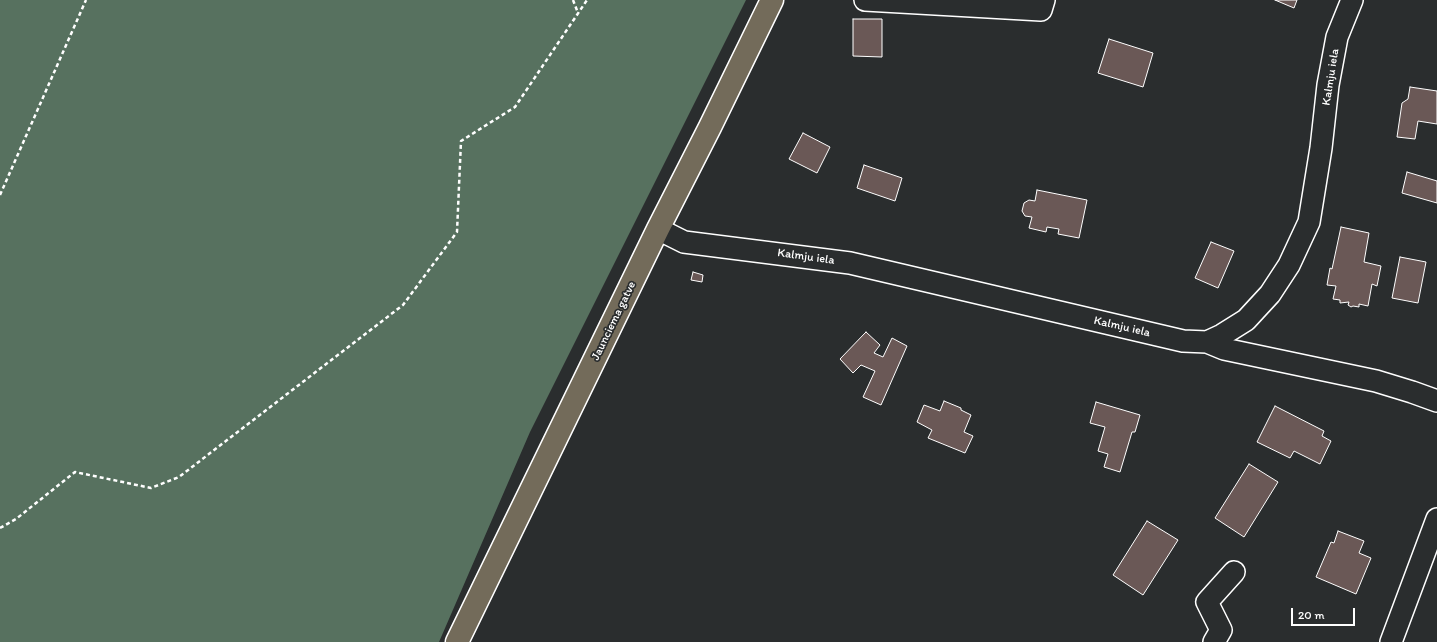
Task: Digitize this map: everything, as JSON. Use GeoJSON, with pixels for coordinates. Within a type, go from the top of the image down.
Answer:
{"type":"FeatureCollection","features":[{"type":"Feature","properties":{"kind":"main road","name":"Jaunciema gatve"},"geometry":{"type":"LineString","coordinates":[[457,642],[658,228],[710,128],[772,0]]}},
{"type":"Feature","properties":{"kind":"street"},"geometry":{"type":"LineString","coordinates":[[865,0],[1041,10],[1044,0]]}},
{"type":"Feature","properties":{"kind":"street","name":"Kalmju iela"},"geometry":{"type":"LineString","coordinates":[[658,228],[684,242],[850,263],[1183,341],[1207,342],[1222,335],[1246,320],[1270,294],[1289,265],[1309,222],[1321,148],[1328,85],[1337,37],[1352,0]]}},
{"type":"Feature","properties":{"kind":"street"},"geometry":{"type":"LineString","coordinates":[[1207,342],[1224,349],[1376,381],[1437,401]]}},
{"type":"Feature","properties":{"kind":"street"},"geometry":{"type":"LineString","coordinates":[[1390,642],[1437,519]]}},
{"type":"Feature","properties":{"kind":"street"},"geometry":{"type":"LineString","coordinates":[[1214,642],[1221,630],[1207,602],[1234,572]]}},
{"type":"Feature","properties":{"kind":"path"},"geometry":{"type":"LineString","coordinates":[[0,195],[86,0]]}},
{"type":"Feature","properties":{"kind":"path"},"geometry":{"type":"LineString","coordinates":[[573,0],[578,13]]}},
{"type":"Feature","properties":{"kind":"path"},"geometry":{"type":"LineString","coordinates":[[0,528],[16,519],[75,472],[151,488],[179,477],[403,305],[457,232],[461,141],[515,107],[587,0]]}},
{"type":"Feature","properties":{"kind":"green space"},"geometry":{"type":"Polygon","coordinates":[[[0,0],[746,0],[530,432],[439,642],[0,642],[0,0]]]}},
{"type":"Feature","properties":{"kind":"building"},"geometry":{"type":"Polygon","coordinates":[[[1275,0],[1297,0],[1294,8],[1275,0]]]}},
{"type":"Feature","properties":{"kind":"building"},"geometry":{"type":"Polygon","coordinates":[[[853,19],[882,19],[882,57],[853,56],[853,19]]]}},
{"type":"Feature","properties":{"kind":"building"},"geometry":{"type":"Polygon","coordinates":[[[1109,39],[1153,53],[1143,87],[1098,73],[1109,39]]]}},
{"type":"Feature","properties":{"kind":"building"},"geometry":{"type":"Polygon","coordinates":[[[1410,87],[1437,91],[1437,124],[1418,121],[1415,139],[1397,137],[1402,103],[1408,99],[1410,87]]]}},
{"type":"Feature","properties":{"kind":"building"},"geometry":{"type":"Polygon","coordinates":[[[803,133],[830,147],[817,173],[789,159],[803,133]]]}},
{"type":"Feature","properties":{"kind":"building"},"geometry":{"type":"Polygon","coordinates":[[[864,165],[902,178],[895,201],[857,188],[864,165]]]}},
{"type":"Feature","properties":{"kind":"building"},"geometry":{"type":"Polygon","coordinates":[[[1407,172],[1437,181],[1437,203],[1402,193],[1407,172]]]}},
{"type":"Feature","properties":{"kind":"building"},"geometry":{"type":"Polygon","coordinates":[[[1037,190],[1087,200],[1079,238],[1058,234],[1059,229],[1047,227],[1046,232],[1029,228],[1032,217],[1025,216],[1022,211],[1024,203],[1029,200],[1035,201],[1037,190]]]}},
{"type":"Feature","properties":{"kind":"building"},"geometry":{"type":"Polygon","coordinates":[[[1341,227],[1369,233],[1364,262],[1381,266],[1377,286],[1372,284],[1368,306],[1359,304],[1359,307],[1351,307],[1348,305],[1349,302],[1340,303],[1340,300],[1333,299],[1336,286],[1327,285],[1341,227]]]}},
{"type":"Feature","properties":{"kind":"building"},"geometry":{"type":"Polygon","coordinates":[[[1211,242],[1234,251],[1218,288],[1195,278],[1211,242]]]}},
{"type":"Feature","properties":{"kind":"building"},"geometry":{"type":"Polygon","coordinates":[[[1400,257],[1426,262],[1418,303],[1392,298],[1400,257]]]}},
{"type":"Feature","properties":{"kind":"building"},"geometry":{"type":"Polygon","coordinates":[[[693,272],[703,275],[702,282],[691,280],[693,272]]]}},
{"type":"Feature","properties":{"kind":"building"},"geometry":{"type":"Polygon","coordinates":[[[866,332],[880,345],[874,353],[883,357],[892,338],[907,346],[881,405],[863,397],[875,371],[861,365],[853,373],[840,359],[866,332]]]}},
{"type":"Feature","properties":{"kind":"building"},"geometry":{"type":"Polygon","coordinates":[[[944,401],[961,408],[961,410],[971,415],[964,432],[973,436],[965,453],[928,438],[932,430],[917,422],[924,405],[940,411],[944,401]]]}},
{"type":"Feature","properties":{"kind":"building"},"geometry":{"type":"Polygon","coordinates":[[[1096,402],[1140,415],[1135,432],[1132,432],[1120,472],[1104,467],[1108,454],[1098,451],[1105,427],[1090,423],[1096,402]]]}},
{"type":"Feature","properties":{"kind":"building"},"geometry":{"type":"Polygon","coordinates":[[[1275,406],[1324,431],[1322,436],[1331,441],[1320,464],[1294,451],[1290,458],[1257,442],[1275,406]]]}},
{"type":"Feature","properties":{"kind":"building"},"geometry":{"type":"Polygon","coordinates":[[[1249,464],[1278,482],[1244,537],[1215,518],[1249,464]]]}},
{"type":"Feature","properties":{"kind":"building"},"geometry":{"type":"Polygon","coordinates":[[[1147,521],[1178,540],[1143,595],[1113,575],[1147,521]]]}},
{"type":"Feature","properties":{"kind":"building"},"geometry":{"type":"Polygon","coordinates":[[[1338,531],[1364,541],[1359,553],[1371,558],[1356,594],[1316,577],[1331,542],[1334,543],[1338,531]]]}}]}
